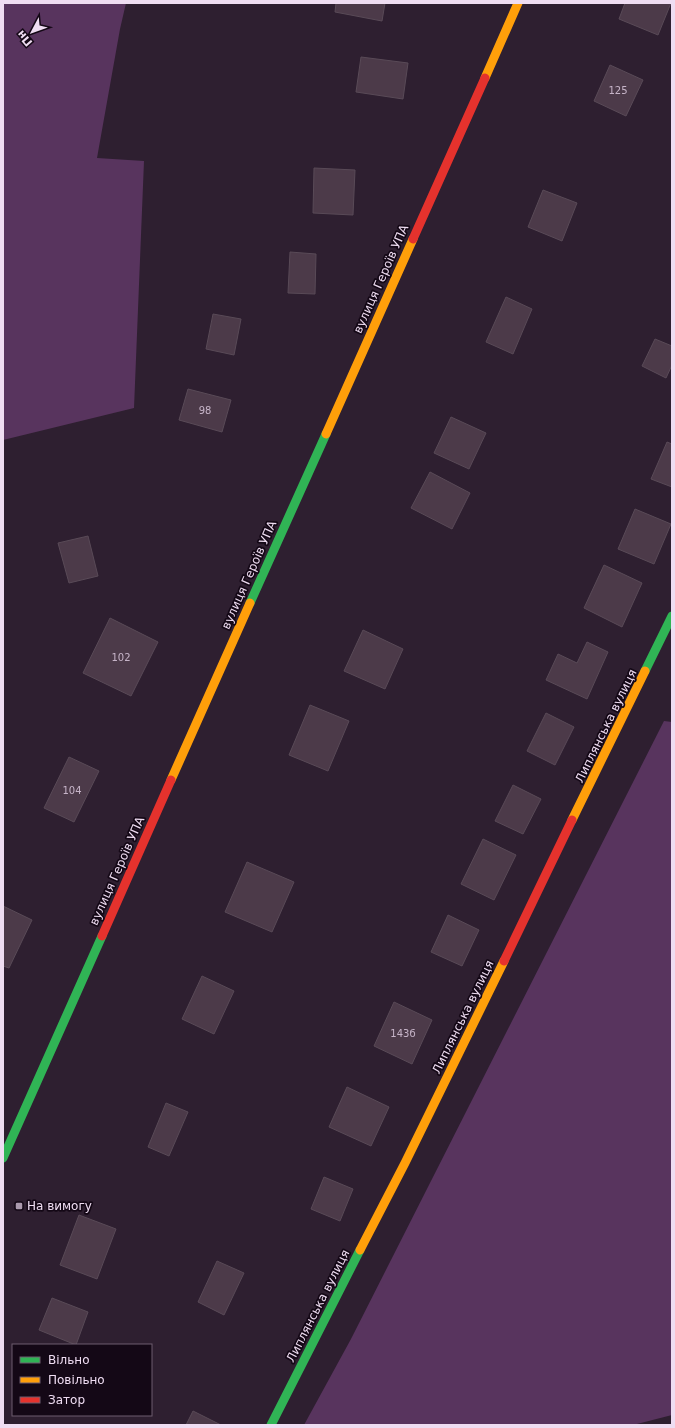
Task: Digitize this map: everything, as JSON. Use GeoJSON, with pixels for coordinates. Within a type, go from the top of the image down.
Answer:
{"type":"FeatureCollection","features":[{"type":"Feature","properties":{"kind":"street","name":"вулиця Героїв УПА"},"geometry":{"type":"LineString","coordinates":[[3,1158],[518,3]]}},
{"type":"Feature","properties":{"kind":"street","name":"Липлянська вулиця"},"geometry":{"type":"LineString","coordinates":[[271,1425],[405,1163],[672,616]]}},
{"type":"Feature","properties":{"kind":"shaded area"},"geometry":{"type":"Polygon","coordinates":[[[3,3],[126,3],[97,158],[144,161],[134,408],[3,440],[3,3]]]}},
{"type":"Feature","properties":{"kind":"shaded area"},"geometry":{"type":"Polygon","coordinates":[[[664,721],[672,722],[672,1415],[633,1425],[304,1425],[351,1339],[664,721]]]}},
{"type":"Feature","properties":{"kind":"building"},"geometry":{"type":"Polygon","coordinates":[[[336,3],[385,3],[382,21],[335,12],[336,3]]]}},
{"type":"Feature","properties":{"kind":"building"},"geometry":{"type":"Polygon","coordinates":[[[625,3],[671,3],[658,35],[619,19],[625,3]]]}},
{"type":"Feature","properties":{"kind":"building"},"geometry":{"type":"Polygon","coordinates":[[[361,57],[408,63],[403,99],[356,92],[361,57]]]}},
{"type":"Feature","properties":{"kind":"building"},"geometry":{"type":"Polygon","coordinates":[[[610,65],[643,80],[626,116],[594,101],[610,65]]]}},
{"type":"Feature","properties":{"kind":"building"},"geometry":{"type":"Polygon","coordinates":[[[314,168],[355,170],[353,215],[313,213],[314,168]]]}},
{"type":"Feature","properties":{"kind":"building"},"geometry":{"type":"Polygon","coordinates":[[[543,190],[577,203],[562,241],[528,227],[543,190]]]}},
{"type":"Feature","properties":{"kind":"building"},"geometry":{"type":"Polygon","coordinates":[[[290,252],[316,254],[315,294],[288,293],[290,252]]]}},
{"type":"Feature","properties":{"kind":"building"},"geometry":{"type":"Polygon","coordinates":[[[506,297],[532,309],[513,354],[486,342],[506,297]]]}},
{"type":"Feature","properties":{"kind":"building"},"geometry":{"type":"Polygon","coordinates":[[[213,314],[241,319],[234,355],[206,349],[213,314]]]}},
{"type":"Feature","properties":{"kind":"building"},"geometry":{"type":"Polygon","coordinates":[[[655,339],[672,346],[672,365],[666,378],[642,366],[655,339]]]}},
{"type":"Feature","properties":{"kind":"building"},"geometry":{"type":"Polygon","coordinates":[[[188,389],[231,400],[222,432],[179,420],[188,389]]]}},
{"type":"Feature","properties":{"kind":"building"},"geometry":{"type":"Polygon","coordinates":[[[451,417],[486,433],[469,469],[434,453],[451,417]]]}},
{"type":"Feature","properties":{"kind":"building"},"geometry":{"type":"Polygon","coordinates":[[[667,442],[672,444],[672,487],[651,479],[667,442]]]}},
{"type":"Feature","properties":{"kind":"building"},"geometry":{"type":"Polygon","coordinates":[[[430,472],[470,493],[452,529],[411,508],[430,472]]]}},
{"type":"Feature","properties":{"kind":"building"},"geometry":{"type":"Polygon","coordinates":[[[635,509],[671,524],[654,564],[618,549],[635,509]]]}},
{"type":"Feature","properties":{"kind":"building"},"geometry":{"type":"Polygon","coordinates":[[[88,536],[98,576],[69,583],[58,543],[88,536]]]}},
{"type":"Feature","properties":{"kind":"building"},"geometry":{"type":"Polygon","coordinates":[[[604,565],[642,583],[622,627],[584,608],[604,565]]]}},
{"type":"Feature","properties":{"kind":"building"},"geometry":{"type":"Polygon","coordinates":[[[110,618],[158,642],[131,696],[83,673],[110,618]]]}},
{"type":"Feature","properties":{"kind":"building"},"geometry":{"type":"Polygon","coordinates":[[[363,630],[403,649],[385,689],[344,671],[363,630]]]}},
{"type":"Feature","properties":{"kind":"building"},"geometry":{"type":"Polygon","coordinates":[[[587,642],[608,652],[587,699],[546,680],[558,654],[577,663],[587,642]]]}},
{"type":"Feature","properties":{"kind":"building"},"geometry":{"type":"Polygon","coordinates":[[[310,705],[349,721],[328,771],[289,755],[310,705]]]}},
{"type":"Feature","properties":{"kind":"building"},"geometry":{"type":"Polygon","coordinates":[[[546,713],[574,727],[555,765],[527,751],[546,713]]]}},
{"type":"Feature","properties":{"kind":"building"},"geometry":{"type":"Polygon","coordinates":[[[69,757],[99,771],[74,822],[44,808],[69,757]]]}},
{"type":"Feature","properties":{"kind":"building"},"geometry":{"type":"Polygon","coordinates":[[[513,785],[541,799],[523,834],[495,821],[513,785]]]}},
{"type":"Feature","properties":{"kind":"building"},"geometry":{"type":"Polygon","coordinates":[[[483,839],[516,855],[494,900],[461,884],[483,839]]]}},
{"type":"Feature","properties":{"kind":"building"},"geometry":{"type":"Polygon","coordinates":[[[247,862],[294,882],[272,932],[225,912],[247,862]]]}},
{"type":"Feature","properties":{"kind":"building"},"geometry":{"type":"Polygon","coordinates":[[[3,906],[32,920],[9,968],[3,966],[3,906]]]}},
{"type":"Feature","properties":{"kind":"building"},"geometry":{"type":"Polygon","coordinates":[[[448,915],[479,930],[462,966],[431,952],[448,915]]]}},
{"type":"Feature","properties":{"kind":"building"},"geometry":{"type":"Polygon","coordinates":[[[202,976],[234,991],[214,1034],[182,1019],[202,976]]]}},
{"type":"Feature","properties":{"kind":"building"},"geometry":{"type":"Polygon","coordinates":[[[394,1002],[432,1020],[412,1064],[374,1046],[394,1002]]]}},
{"type":"Feature","properties":{"kind":"building"},"geometry":{"type":"Polygon","coordinates":[[[347,1087],[389,1107],[371,1146],[329,1127],[347,1087]]]}},
{"type":"Feature","properties":{"kind":"building"},"geometry":{"type":"Polygon","coordinates":[[[166,1103],[188,1112],[169,1156],[148,1147],[166,1103]]]}},
{"type":"Feature","properties":{"kind":"building"},"geometry":{"type":"Polygon","coordinates":[[[324,1177],[353,1189],[340,1221],[311,1209],[324,1177]]]}},
{"type":"Feature","properties":{"kind":"building"},"geometry":{"type":"Polygon","coordinates":[[[79,1215],[116,1229],[97,1279],[60,1265],[79,1215]]]}},
{"type":"Feature","properties":{"kind":"building"},"geometry":{"type":"Polygon","coordinates":[[[217,1261],[244,1273],[224,1315],[198,1302],[217,1261]]]}},
{"type":"Feature","properties":{"kind":"building"},"geometry":{"type":"Polygon","coordinates":[[[52,1298],[88,1312],[76,1344],[39,1330],[52,1298]]]}},
{"type":"Feature","properties":{"kind":"building"},"geometry":{"type":"Polygon","coordinates":[[[193,1411],[221,1425],[186,1425],[193,1411]]]}},
{"type":"Feature","properties":{"kind":"traffic: fast"},"geometry":{"type":"LineString","coordinates":[[250,603],[326,434]]}},
{"type":"Feature","properties":{"kind":"traffic: fast"},"geometry":{"type":"LineString","coordinates":[[645,671],[672,616]]}},
{"type":"Feature","properties":{"kind":"traffic: fast"},"geometry":{"type":"LineString","coordinates":[[3,1158],[102,936]]}},
{"type":"Feature","properties":{"kind":"traffic: fast"},"geometry":{"type":"LineString","coordinates":[[271,1425],[360,1250]]}},
{"type":"Feature","properties":{"kind":"traffic: slow"},"geometry":{"type":"LineString","coordinates":[[485,78],[518,3]]}},
{"type":"Feature","properties":{"kind":"traffic: slow"},"geometry":{"type":"LineString","coordinates":[[326,434],[413,239]]}},
{"type":"Feature","properties":{"kind":"traffic: slow"},"geometry":{"type":"LineString","coordinates":[[171,780],[250,603]]}},
{"type":"Feature","properties":{"kind":"traffic: slow"},"geometry":{"type":"LineString","coordinates":[[572,820],[645,671]]}},
{"type":"Feature","properties":{"kind":"traffic: slow"},"geometry":{"type":"LineString","coordinates":[[360,1250],[405,1163],[504,961]]}},
{"type":"Feature","properties":{"kind":"traffic: jam"},"geometry":{"type":"LineString","coordinates":[[413,239],[485,78]]}},
{"type":"Feature","properties":{"kind":"traffic: jam"},"geometry":{"type":"LineString","coordinates":[[102,936],[171,780]]}},
{"type":"Feature","properties":{"kind":"traffic: jam"},"geometry":{"type":"LineString","coordinates":[[504,961],[572,820]]}},
{"type":"Feature","properties":{"kind":"place","name":"На вимогу"},"geometry":{"type":"Point","coordinates":[19,1206]}}]}
